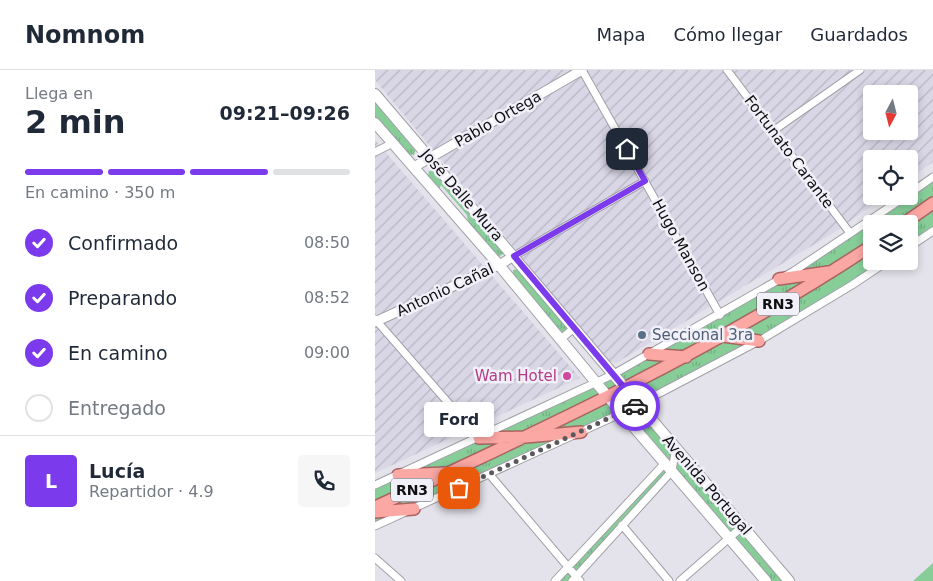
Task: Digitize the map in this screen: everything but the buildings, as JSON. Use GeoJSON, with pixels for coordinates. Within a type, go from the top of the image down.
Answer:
{"type":"FeatureCollection","features":[{"type":"Feature","properties":{"kind":"highway"},"geometry":{"type":"LineString","coordinates":[[916,215],[933,203]]}},
{"type":"Feature","properties":{"kind":"highway","name":"RN3"},"geometry":{"type":"LineString","coordinates":[[375,507],[527,437],[625,389],[723,336],[863,251]]}},
{"type":"Feature","properties":{"kind":"highway"},"geometry":{"type":"LineString","coordinates":[[779,279],[832,271]]}},
{"type":"Feature","properties":{"kind":"highway"},"geometry":{"type":"LineString","coordinates":[[723,336],[759,341]]}},
{"type":"Feature","properties":{"kind":"highway"},"geometry":{"type":"LineString","coordinates":[[649,354],[686,357]]}},
{"type":"Feature","properties":{"kind":"highway"},"geometry":{"type":"LineString","coordinates":[[479,438],[527,437],[581,432]]}},
{"type":"Feature","properties":{"kind":"highway"},"geometry":{"type":"LineString","coordinates":[[398,475],[449,472]]}},
{"type":"Feature","properties":{"kind":"highway"},"geometry":{"type":"LineString","coordinates":[[375,512],[414,509]]}},
{"type":"Feature","properties":{"kind":"main road","name":"José Dalle Mura"},"geometry":{"type":"LineString","coordinates":[[375,94],[625,389]]}},
{"type":"Feature","properties":{"kind":"main road","name":"José Dalle Mura"},"geometry":{"type":"LineString","coordinates":[[375,123],[499,265],[608,397]]}},
{"type":"Feature","properties":{"kind":"main road","name":"Avenida Portugal"},"geometry":{"type":"LineString","coordinates":[[625,389],[789,581]]}},
{"type":"Feature","properties":{"kind":"main road","name":"Avenida Portugal"},"geometry":{"type":"LineString","coordinates":[[608,397],[766,581]]}},
{"type":"Feature","properties":{"kind":"street","name":"Pablo Ortega"},"geometry":{"type":"LineString","coordinates":[[414,167],[582,70]]}},
{"type":"Feature","properties":{"kind":"street","name":"Hugo Manson"},"geometry":{"type":"LineString","coordinates":[[582,70],[720,315]]}},
{"type":"Feature","properties":{"kind":"street","name":"Fortunato Carante"},"geometry":{"type":"LineString","coordinates":[[727,70],[851,234]]}},
{"type":"Feature","properties":{"kind":"street"},"geometry":{"type":"LineString","coordinates":[[773,131],[860,70]]}},
{"type":"Feature","properties":{"kind":"street"},"geometry":{"type":"LineString","coordinates":[[375,152],[393,143]]}},
{"type":"Feature","properties":{"kind":"street"},"geometry":{"type":"LineString","coordinates":[[918,187],[933,177]]}},
{"type":"Feature","properties":{"kind":"street","name":"Antonio Cañal"},"geometry":{"type":"LineString","coordinates":[[376,321],[499,265],[645,181]]}},
{"type":"Feature","properties":{"kind":"street"},"geometry":{"type":"LineString","coordinates":[[375,485],[613,375],[720,315],[851,234],[893,205]]}},
{"type":"Feature","properties":{"kind":"street"},"geometry":{"type":"LineString","coordinates":[[918,242],[933,232]]}},
{"type":"Feature","properties":{"kind":"street"},"geometry":{"type":"LineString","coordinates":[[375,526],[622,413],[759,341],[874,270]]}},
{"type":"Feature","properties":{"kind":"street"},"geometry":{"type":"LineString","coordinates":[[376,321],[479,438]]}},
{"type":"Feature","properties":{"kind":"street"},"geometry":{"type":"LineString","coordinates":[[561,339],[574,328]]}},
{"type":"Feature","properties":{"kind":"street"},"geometry":{"type":"LineString","coordinates":[[490,475],[576,579],[668,467],[676,448]]}},
{"type":"Feature","properties":{"kind":"street"},"geometry":{"type":"LineString","coordinates":[[555,581],[668,467]]}},
{"type":"Feature","properties":{"kind":"street"},"geometry":{"type":"LineString","coordinates":[[622,525],[669,581]]}},
{"type":"Feature","properties":{"kind":"street"},"geometry":{"type":"LineString","coordinates":[[679,581],[743,526]]}},
{"type":"Feature","properties":{"kind":"street"},"geometry":{"type":"LineString","coordinates":[[375,558],[401,581]]}},
{"type":"Feature","properties":{"kind":"shaded area"},"geometry":{"type":"Polygon","coordinates":[[[375,70],[933,70],[933,162],[918,173],[918,150],[863,150],[863,205],[872,205],[835,232],[616,363],[608,361],[375,80],[375,70]]]}},
{"type":"Feature","properties":{"kind":"shaded area"},"geometry":{"type":"Polygon","coordinates":[[[375,140],[580,378],[375,473],[375,140]]]}},
{"type":"Feature","properties":{"kind":"green space"},"geometry":{"type":"Polygon","coordinates":[[[375,102],[415,150],[414,155],[407,154],[375,118],[375,102]]]}},
{"type":"Feature","properties":{"kind":"green space"},"geometry":{"type":"Polygon","coordinates":[[[436,170],[503,250],[503,254],[498,257],[468,223],[467,215],[441,185],[439,190],[428,176],[429,171],[436,170]]]}},
{"type":"Feature","properties":{"kind":"green space"},"geometry":{"type":"Polygon","coordinates":[[[933,177],[933,231],[918,241],[918,215],[874,215],[890,205],[918,205],[918,187],[933,177]]]}},
{"type":"Feature","properties":{"kind":"green space"},"geometry":{"type":"Polygon","coordinates":[[[863,222],[863,270],[873,270],[759,341],[638,404],[789,581],[766,581],[671,471],[572,581],[555,581],[664,463],[622,413],[375,526],[375,485],[598,383],[720,315],[863,222]]]}},
{"type":"Feature","properties":{"kind":"green space"},"geometry":{"type":"Polygon","coordinates":[[[519,269],[567,326],[566,331],[562,332],[557,327],[513,275],[513,270],[519,269]]]}},
{"type":"Feature","properties":{"kind":"green space"},"geometry":{"type":"Polygon","coordinates":[[[933,563],[933,581],[913,581],[933,563]]]}},
{"type":"Feature","properties":{"kind":"way so far"},"geometry":{"type":"LineString","coordinates":[[459,488],[635,406]]}},
{"type":"Feature","properties":{"kind":"place","name":"Seccional 3ra"},"geometry":{"type":"Point","coordinates":[642,335]}},
{"type":"Feature","properties":{"kind":"place","name":"Wam Hotel"},"geometry":{"type":"Point","coordinates":[567,376]}},
{"type":"Feature","properties":{"kind":"place","name":"Ford"},"geometry":{"type":"Point","coordinates":[459,488]}},
{"type":"Feature","properties":{"kind":"route"},"geometry":{"type":"LineString","coordinates":[[627,149],[645,181],[514,256],[638,404],[635,406]]}}]}
